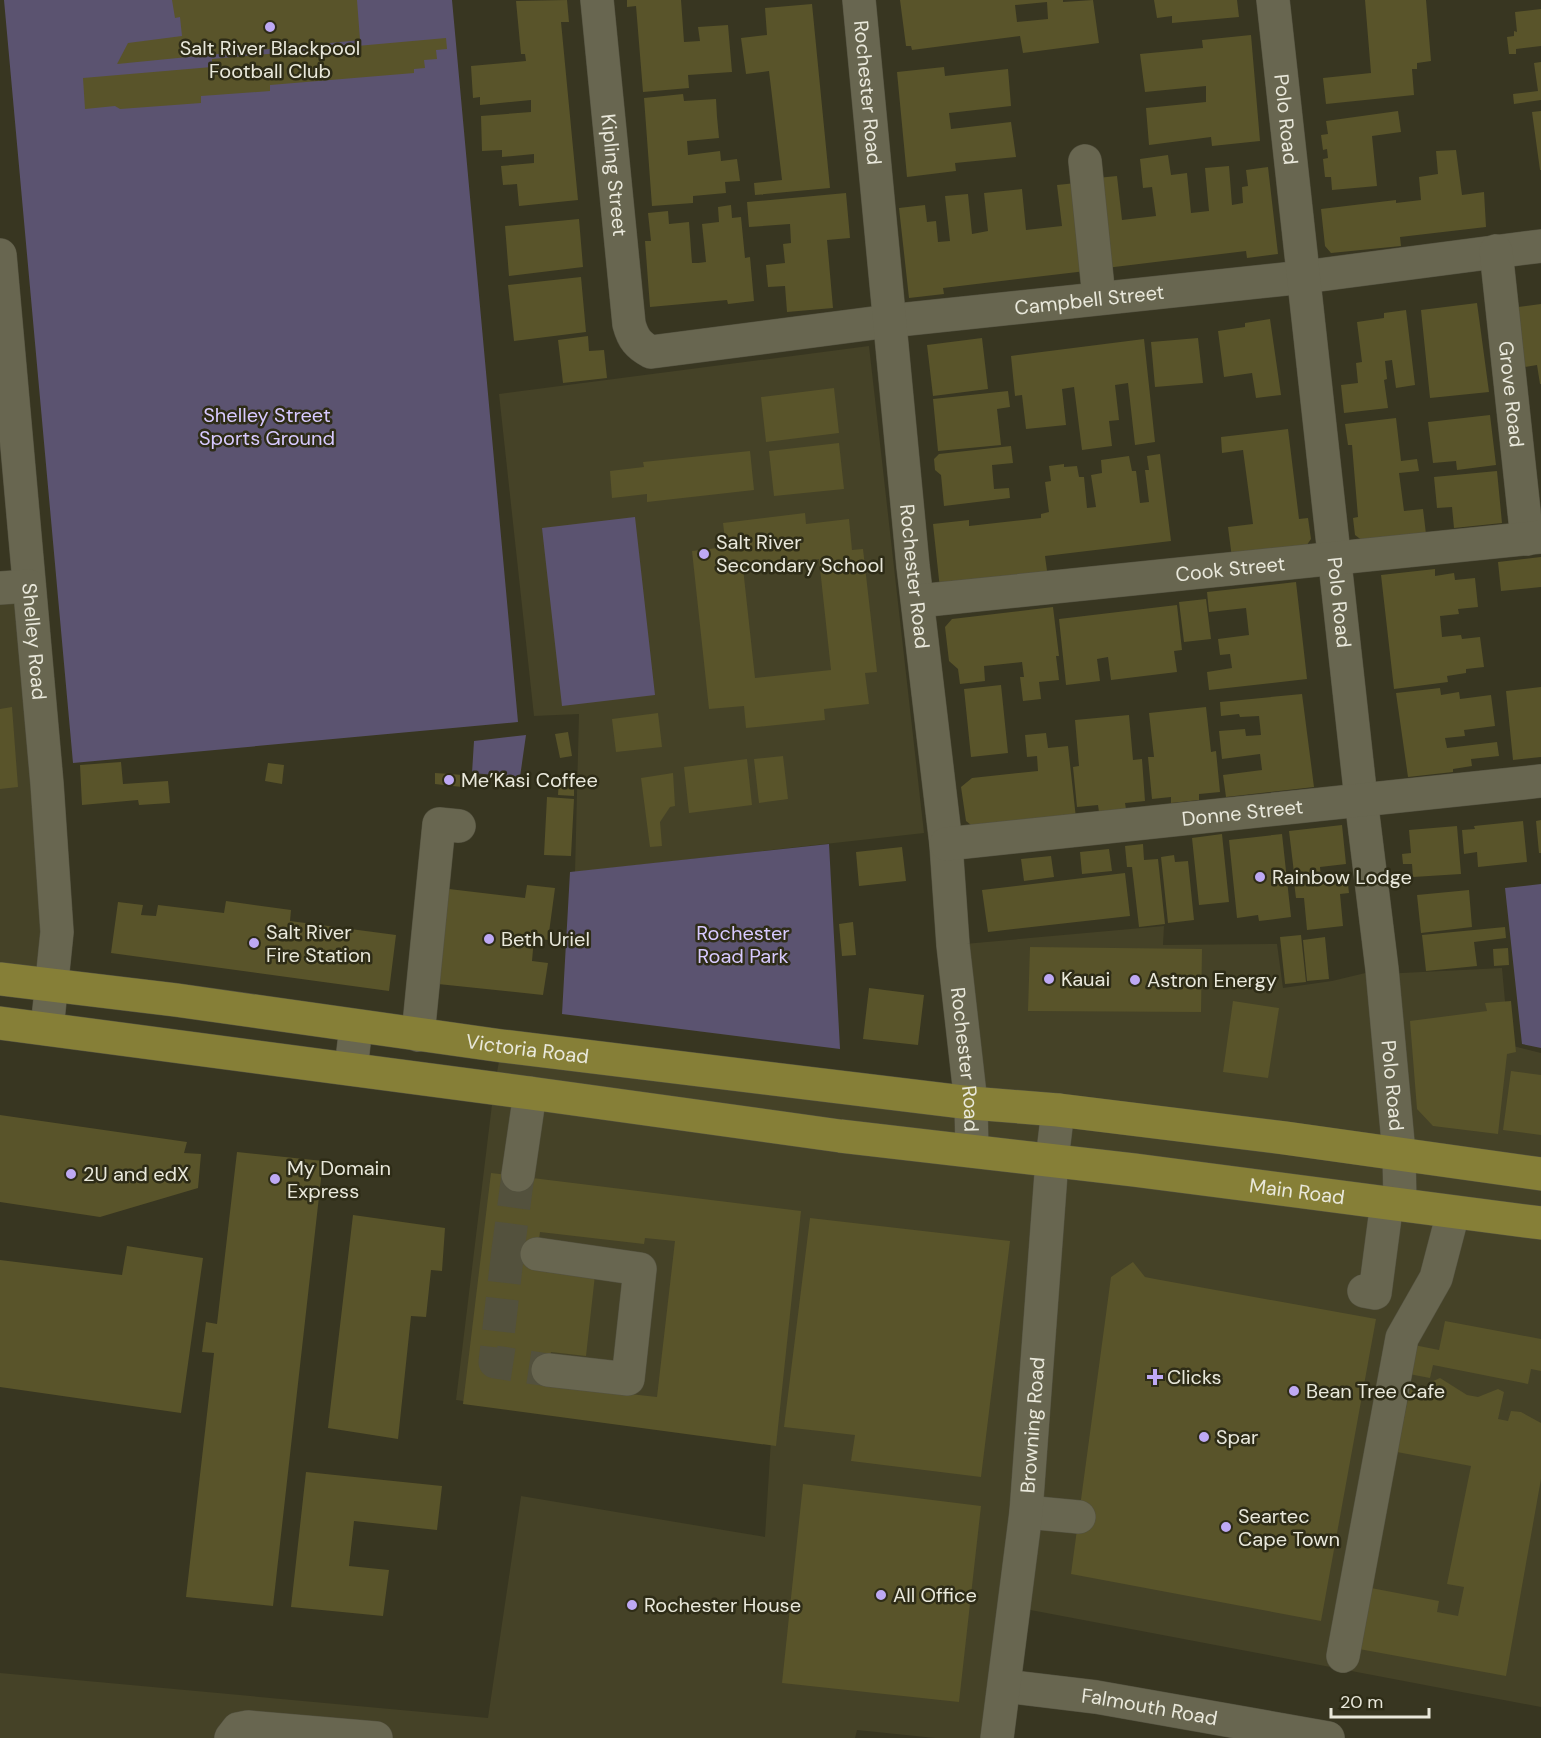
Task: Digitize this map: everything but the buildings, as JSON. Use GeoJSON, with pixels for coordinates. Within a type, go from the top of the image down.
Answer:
{"type":"FeatureCollection","features":[{"type":"Feature","properties":{"kind":"main road","name":"Victoria Road"},"geometry":{"type":"LineString","coordinates":[[0,979],[176,1000],[535,1050],[971,1103],[1058,1110]]}},
{"type":"Feature","properties":{"kind":"main road"},"geometry":{"type":"LineString","coordinates":[[0,1023],[840,1136],[1052,1160]]}},
{"type":"Feature","properties":{"kind":"main road"},"geometry":{"type":"LineString","coordinates":[[530,1093],[535,1050]]}},
{"type":"Feature","properties":{"kind":"main road"},"geometry":{"type":"LineString","coordinates":[[1058,1110],[1541,1173]]}},
{"type":"Feature","properties":{"kind":"main road","name":"Main Road"},"geometry":{"type":"LineString","coordinates":[[1052,1160],[1541,1223]]}},
{"type":"Feature","properties":{"kind":"street","name":"Kipling Street"},"geometry":{"type":"LineString","coordinates":[[597,0],[629,324],[632,337],[640,346]]}},
{"type":"Feature","properties":{"kind":"street","name":"Rochester Road"},"geometry":{"type":"LineString","coordinates":[[859,0],[913,566],[946,844],[953,945],[971,1103],[972,1151]]}},
{"type":"Feature","properties":{"kind":"street","name":"Polo Road"},"geometry":{"type":"LineString","coordinates":[[1273,0],[1361,799],[1382,969],[1399,1153],[1394,1203],[1375,1293],[1364,1291]]}},
{"type":"Feature","properties":{"kind":"street"},"geometry":{"type":"LineString","coordinates":[[1085,161],[1099,298]]}},
{"type":"Feature","properties":{"kind":"street","name":"Campbell Street"},"geometry":{"type":"LineString","coordinates":[[640,346],[651,352],[664,351],[889,321],[1304,277],[1541,246]]}},
{"type":"Feature","properties":{"kind":"street","name":"Grove Road"},"geometry":{"type":"LineString","coordinates":[[1496,251],[1534,538]]}},
{"type":"Feature","properties":{"kind":"street","name":"Shelley Road"},"geometry":{"type":"LineString","coordinates":[[0,255],[15,587],[47,784],[57,932],[47,1029]]}},
{"type":"Feature","properties":{"kind":"street","name":"Cook Street"},"geometry":{"type":"LineString","coordinates":[[918,601],[1534,538]]}},
{"type":"Feature","properties":{"kind":"street","name":"Donne Street"},"geometry":{"type":"LineString","coordinates":[[946,844],[1541,782]]}},
{"type":"Feature","properties":{"kind":"street"},"geometry":{"type":"LineString","coordinates":[[418,1035],[439,824],[459,826]]}},
{"type":"Feature","properties":{"kind":"street"},"geometry":{"type":"LineString","coordinates":[[351,1069],[356,1026]]}},
{"type":"Feature","properties":{"kind":"street"},"geometry":{"type":"LineString","coordinates":[[518,1175],[530,1093]]}},
{"type":"Feature","properties":{"kind":"street","name":"Browning Road"},"geometry":{"type":"LineString","coordinates":[[997,1738],[1026,1512],[1052,1160],[1058,1110]]}},
{"type":"Feature","properties":{"kind":"street"},"geometry":{"type":"LineString","coordinates":[[1343,1656],[1402,1338],[1436,1278],[1453,1213]]}},
{"type":"Feature","properties":{"kind":"street"},"geometry":{"type":"LineString","coordinates":[[537,1254],[640,1269],[628,1379],[548,1370]]}},
{"type":"Feature","properties":{"kind":"street"},"geometry":{"type":"LineString","coordinates":[[1026,1512],[1079,1517]]}},
{"type":"Feature","properties":{"kind":"street","name":"Falmouth Road"},"geometry":{"type":"LineString","coordinates":[[1005,1686],[1096,1697],[1328,1738]]}},
{"type":"Feature","properties":{"kind":"street"},"geometry":{"type":"LineString","coordinates":[[231,1738],[238,1729],[248,1727],[376,1738]]}},
{"type":"Feature","properties":{"kind":"shaded area","name":"Salt River Secondary School"},"geometry":{"type":"Polygon","coordinates":[[[869,346],[924,833],[575,872],[579,714],[534,716],[499,394],[869,346]]]}},
{"type":"Feature","properties":{"kind":"shaded area"},"geometry":{"type":"Polygon","coordinates":[[[29,586],[51,985],[0,979],[0,588],[29,586]]]}},
{"type":"Feature","properties":{"kind":"shaded area"},"geometry":{"type":"Polygon","coordinates":[[[1164,926],[1163,945],[1277,944],[1283,988],[1332,981],[1382,969],[1382,974],[1502,968],[1509,1045],[1541,1053],[1541,1707],[1015,1607],[997,1738],[935,1738],[857,1730],[855,1738],[0,1738],[0,1673],[488,1718],[521,1496],[765,1537],[771,1439],[456,1400],[494,1088],[502,1046],[970,1103],[953,945],[1164,926]]]}},
{"type":"Feature","properties":{"kind":"green space","name":"Shelley Street Sports Ground"},"geometry":{"type":"Polygon","coordinates":[[[4,0],[452,0],[518,722],[73,763],[4,0]]]}},
{"type":"Feature","properties":{"kind":"green space"},"geometry":{"type":"Polygon","coordinates":[[[635,517],[655,695],[562,706],[542,528],[635,517]]]}},
{"type":"Feature","properties":{"kind":"green space"},"geometry":{"type":"Polygon","coordinates":[[[526,735],[520,777],[472,773],[474,741],[526,735]]]}},
{"type":"Feature","properties":{"kind":"green space","name":"Rochester Road Park"},"geometry":{"type":"Polygon","coordinates":[[[829,844],[840,1049],[562,1014],[570,872],[829,844]]]}},
{"type":"Feature","properties":{"kind":"green space"},"geometry":{"type":"Polygon","coordinates":[[[1541,884],[1541,1048],[1522,1044],[1505,888],[1541,884]]]}},
{"type":"Feature","properties":{"kind":"tunnel"},"geometry":{"type":"LineString","coordinates":[[518,1175],[508,1250],[530,1253]]}},
{"type":"Feature","properties":{"kind":"tunnel"},"geometry":{"type":"LineString","coordinates":[[508,1250],[495,1362],[548,1370]]}},
{"type":"Feature","properties":{"kind":"place","name":"Salt River Blackpool Football Club"},"geometry":{"type":"Point","coordinates":[270,27]}},
{"type":"Feature","properties":{"kind":"place","name":"Salt River Secondary School"},"geometry":{"type":"Point","coordinates":[704,554]}},
{"type":"Feature","properties":{"kind":"place","name":"Me’Kasi Coffee"},"geometry":{"type":"Point","coordinates":[449,780]}},
{"type":"Feature","properties":{"kind":"place","name":"Rainbow Lodge"},"geometry":{"type":"Point","coordinates":[1260,877]}},
{"type":"Feature","properties":{"kind":"place","name":"Beth Uriel"},"geometry":{"type":"Point","coordinates":[489,939]}},
{"type":"Feature","properties":{"kind":"place","name":"Salt River Fire Station"},"geometry":{"type":"Point","coordinates":[254,943]}},
{"type":"Feature","properties":{"kind":"place","name":"Kauai"},"geometry":{"type":"Point","coordinates":[1049,979]}},
{"type":"Feature","properties":{"kind":"place","name":"Astron Energy"},"geometry":{"type":"Point","coordinates":[1135,980]}},
{"type":"Feature","properties":{"kind":"place","name":"2U and edX"},"geometry":{"type":"Point","coordinates":[71,1174]}},
{"type":"Feature","properties":{"kind":"place","name":"My Domain Express"},"geometry":{"type":"Point","coordinates":[275,1179]}},
{"type":"Feature","properties":{"kind":"place","name":"Clicks"},"geometry":{"type":"Point","coordinates":[1155,1377]}},
{"type":"Feature","properties":{"kind":"place","name":"Bean Tree Cafe"},"geometry":{"type":"Point","coordinates":[1294,1391]}},
{"type":"Feature","properties":{"kind":"place","name":"Spar"},"geometry":{"type":"Point","coordinates":[1204,1437]}},
{"type":"Feature","properties":{"kind":"place","name":"Seartec Cape Town"},"geometry":{"type":"Point","coordinates":[1226,1527]}},
{"type":"Feature","properties":{"kind":"place","name":"All Office"},"geometry":{"type":"Point","coordinates":[881,1595]}},
{"type":"Feature","properties":{"kind":"place","name":"Rochester House"},"geometry":{"type":"Point","coordinates":[632,1605]}}]}
